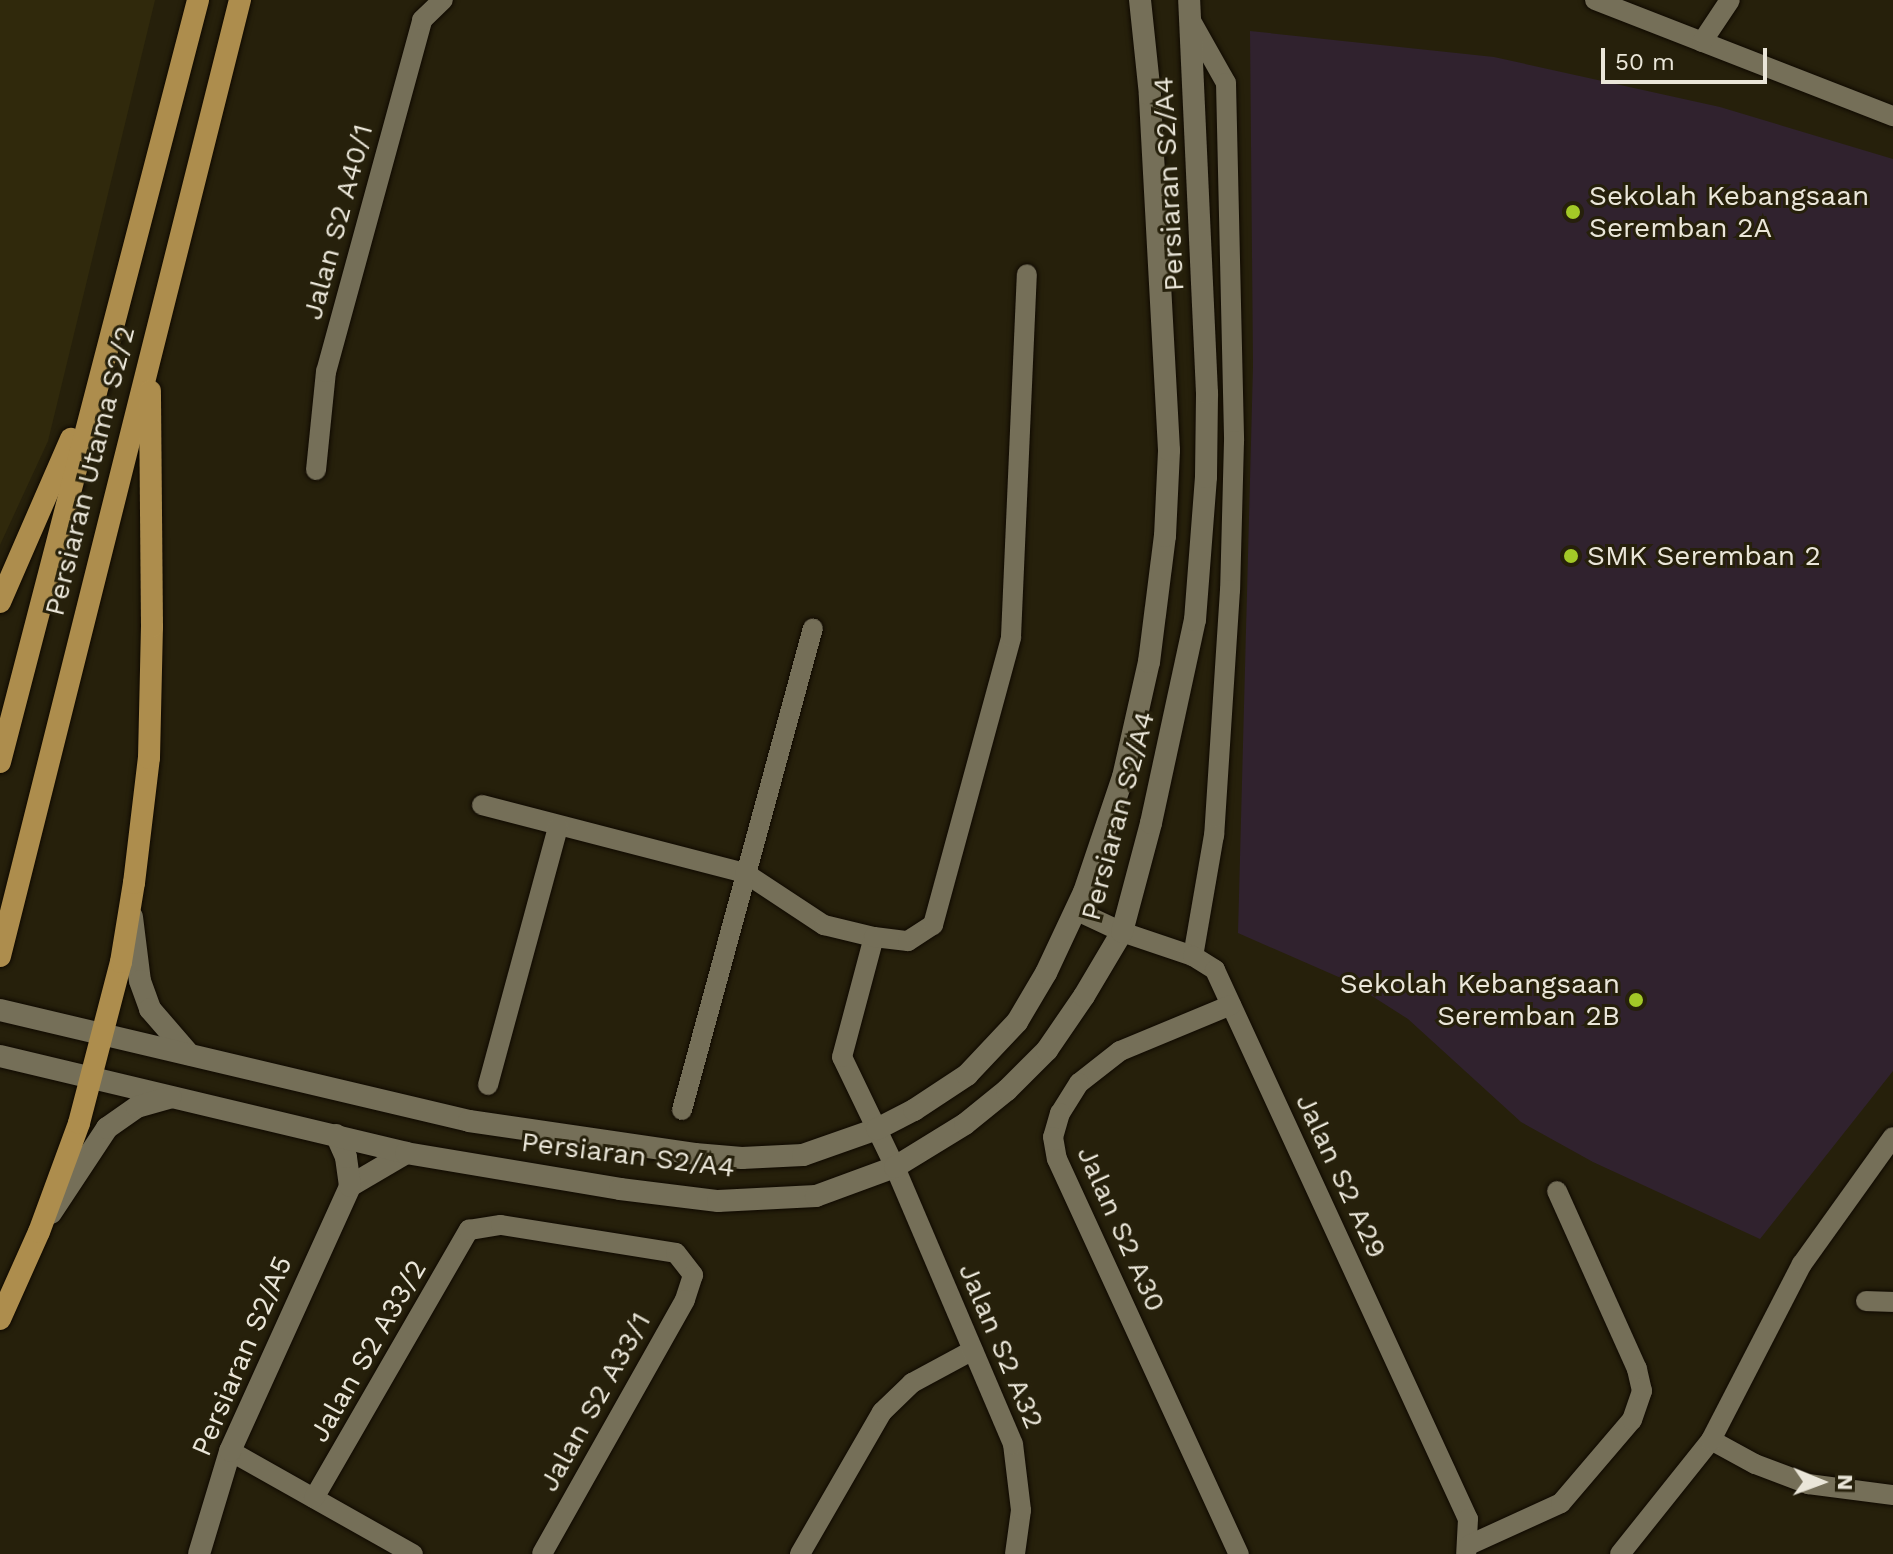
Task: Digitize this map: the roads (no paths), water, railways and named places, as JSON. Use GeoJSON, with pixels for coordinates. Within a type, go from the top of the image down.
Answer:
{"type":"FeatureCollection","features":[{"type":"Feature","properties":{"kind":"main road","name":"Persiaran Utama S2/2"},"geometry":{"type":"LineString","coordinates":[[0,762],[22,667],[198,0]]}},
{"type":"Feature","properties":{"kind":"main road","name":"Persiaran Utama S2/2"},"geometry":{"type":"LineString","coordinates":[[0,956],[240,0]]}},
{"type":"Feature","properties":{"kind":"main road","name":"Persiaran S2/A4"},"geometry":{"type":"LineString","coordinates":[[0,1010],[469,1121],[742,1158],[803,1155],[877,1129],[914,1110],[967,1075],[1017,1022],[1046,973],[1075,910],[1123,777],[1149,662],[1165,536],[1169,450],[1165,340],[1140,0]]}},
{"type":"Feature","properties":{"kind":"main road","name":"Persiaran S2/A4"},"geometry":{"type":"LineString","coordinates":[[0,1056],[406,1153],[620,1189],[718,1201],[816,1196],[895,1167],[965,1124],[1007,1090],[1047,1050],[1122,932],[1151,823],[1195,620],[1206,477],[1207,380],[1189,10]]}},
{"type":"Feature","properties":{"kind":"main road"},"geometry":{"type":"LineString","coordinates":[[0,1319],[39,1232],[79,1123],[104,1034],[130,908],[149,743],[152,627],[149,360]]}},
{"type":"Feature","properties":{"kind":"main road"},"geometry":{"type":"LineString","coordinates":[[0,602],[102,367]]}},
{"type":"Feature","properties":{"kind":"main road"},"geometry":{"type":"LineString","coordinates":[[130,908],[140,981],[150,1009],[191,1055]]}},
{"type":"Feature","properties":{"kind":"main road"},"geometry":{"type":"LineString","coordinates":[[39,1232],[107,1128],[137,1107],[172,1097]]}},
{"type":"Feature","properties":{"kind":"main road"},"geometry":{"type":"LineString","coordinates":[[336,1135],[346,1157],[350,1186],[406,1153]]}},
{"type":"Feature","properties":{"kind":"main road","name":"Persiaran S2/A5"},"geometry":{"type":"LineString","coordinates":[[199,1554],[230,1451],[350,1186]]}},
{"type":"Feature","properties":{"kind":"street","name":"Jalan S2 A40/1"},"geometry":{"type":"LineString","coordinates":[[316,470],[326,372],[422,20],[443,0]]}},
{"type":"Feature","properties":{"kind":"street"},"geometry":{"type":"LineString","coordinates":[[1595,0],[1893,116]]}},
{"type":"Feature","properties":{"kind":"street"},"geometry":{"type":"LineString","coordinates":[[1702,42],[1730,0]]}},
{"type":"Feature","properties":{"kind":"street"},"geometry":{"type":"LineString","coordinates":[[1189,10],[1226,83],[1233,381],[1230,575],[1223,706],[1214,835],[1193,956]]}},
{"type":"Feature","properties":{"kind":"street"},"geometry":{"type":"LineString","coordinates":[[482,805],[745,873],[824,925],[874,937],[908,941],[933,925],[1011,637],[1027,274]]}},
{"type":"Feature","properties":{"kind":"street"},"geometry":{"type":"LineString","coordinates":[[1207,380],[1233,381]]}},
{"type":"Feature","properties":{"kind":"street"},"geometry":{"type":"LineString","coordinates":[[682,1110],[813,629]]}},
{"type":"Feature","properties":{"kind":"street"},"geometry":{"type":"LineString","coordinates":[[488,1085],[558,827]]}},
{"type":"Feature","properties":{"kind":"street","name":"Jalan S2 A29"},"geometry":{"type":"LineString","coordinates":[[1075,910],[1122,932],[1193,956],[1215,970],[1468,1519],[1468,1550]]}},
{"type":"Feature","properties":{"kind":"street","name":"Jalan S2 A32"},"geometry":{"type":"LineString","coordinates":[[874,937],[842,1057],[895,1167],[1013,1444],[1021,1510],[1015,1554]]}},
{"type":"Feature","properties":{"kind":"street","name":"Jalan S2 A30"},"geometry":{"type":"LineString","coordinates":[[1231,1005],[1120,1051],[1079,1083],[1060,1113],[1053,1137],[1057,1159],[1239,1554]]}},
{"type":"Feature","properties":{"kind":"street"},"geometry":{"type":"LineString","coordinates":[[1620,1554],[1711,1440],[1802,1264],[1893,1137]]}},
{"type":"Feature","properties":{"kind":"street"},"geometry":{"type":"LineString","coordinates":[[1468,1550],[1561,1503],[1632,1420],[1642,1391],[1637,1369],[1557,1191]]}},
{"type":"Feature","properties":{"kind":"street","name":"Jalan S2 A33/1"},"geometry":{"type":"LineString","coordinates":[[469,1230],[501,1225],[676,1253],[693,1275],[685,1300],[542,1554]]}},
{"type":"Feature","properties":{"kind":"street","name":"Jalan S2 A33/2"},"geometry":{"type":"LineString","coordinates":[[314,1498],[469,1230]]}},
{"type":"Feature","properties":{"kind":"street"},"geometry":{"type":"LineString","coordinates":[[1866,1301],[1893,1302]]}},
{"type":"Feature","properties":{"kind":"street"},"geometry":{"type":"LineString","coordinates":[[800,1554],[882,1412],[912,1383],[973,1350]]}},
{"type":"Feature","properties":{"kind":"street"},"geometry":{"type":"LineString","coordinates":[[1711,1440],[1765,1469],[1808,1484],[1893,1495]]}},
{"type":"Feature","properties":{"kind":"street"},"geometry":{"type":"LineString","coordinates":[[230,1451],[413,1554]]}},
{"type":"Feature","properties":{"kind":"place","name":"Sekolah Kebangsaan Seremban 2A"},"geometry":{"type":"Point","coordinates":[1573,212]}},
{"type":"Feature","properties":{"kind":"place","name":"SMK Seremban 2"},"geometry":{"type":"Point","coordinates":[1571,556]}},
{"type":"Feature","properties":{"kind":"place","name":"Sekolah Kebangsaan Seremban 2B"},"geometry":{"type":"Point","coordinates":[1636,1000]}}]}
